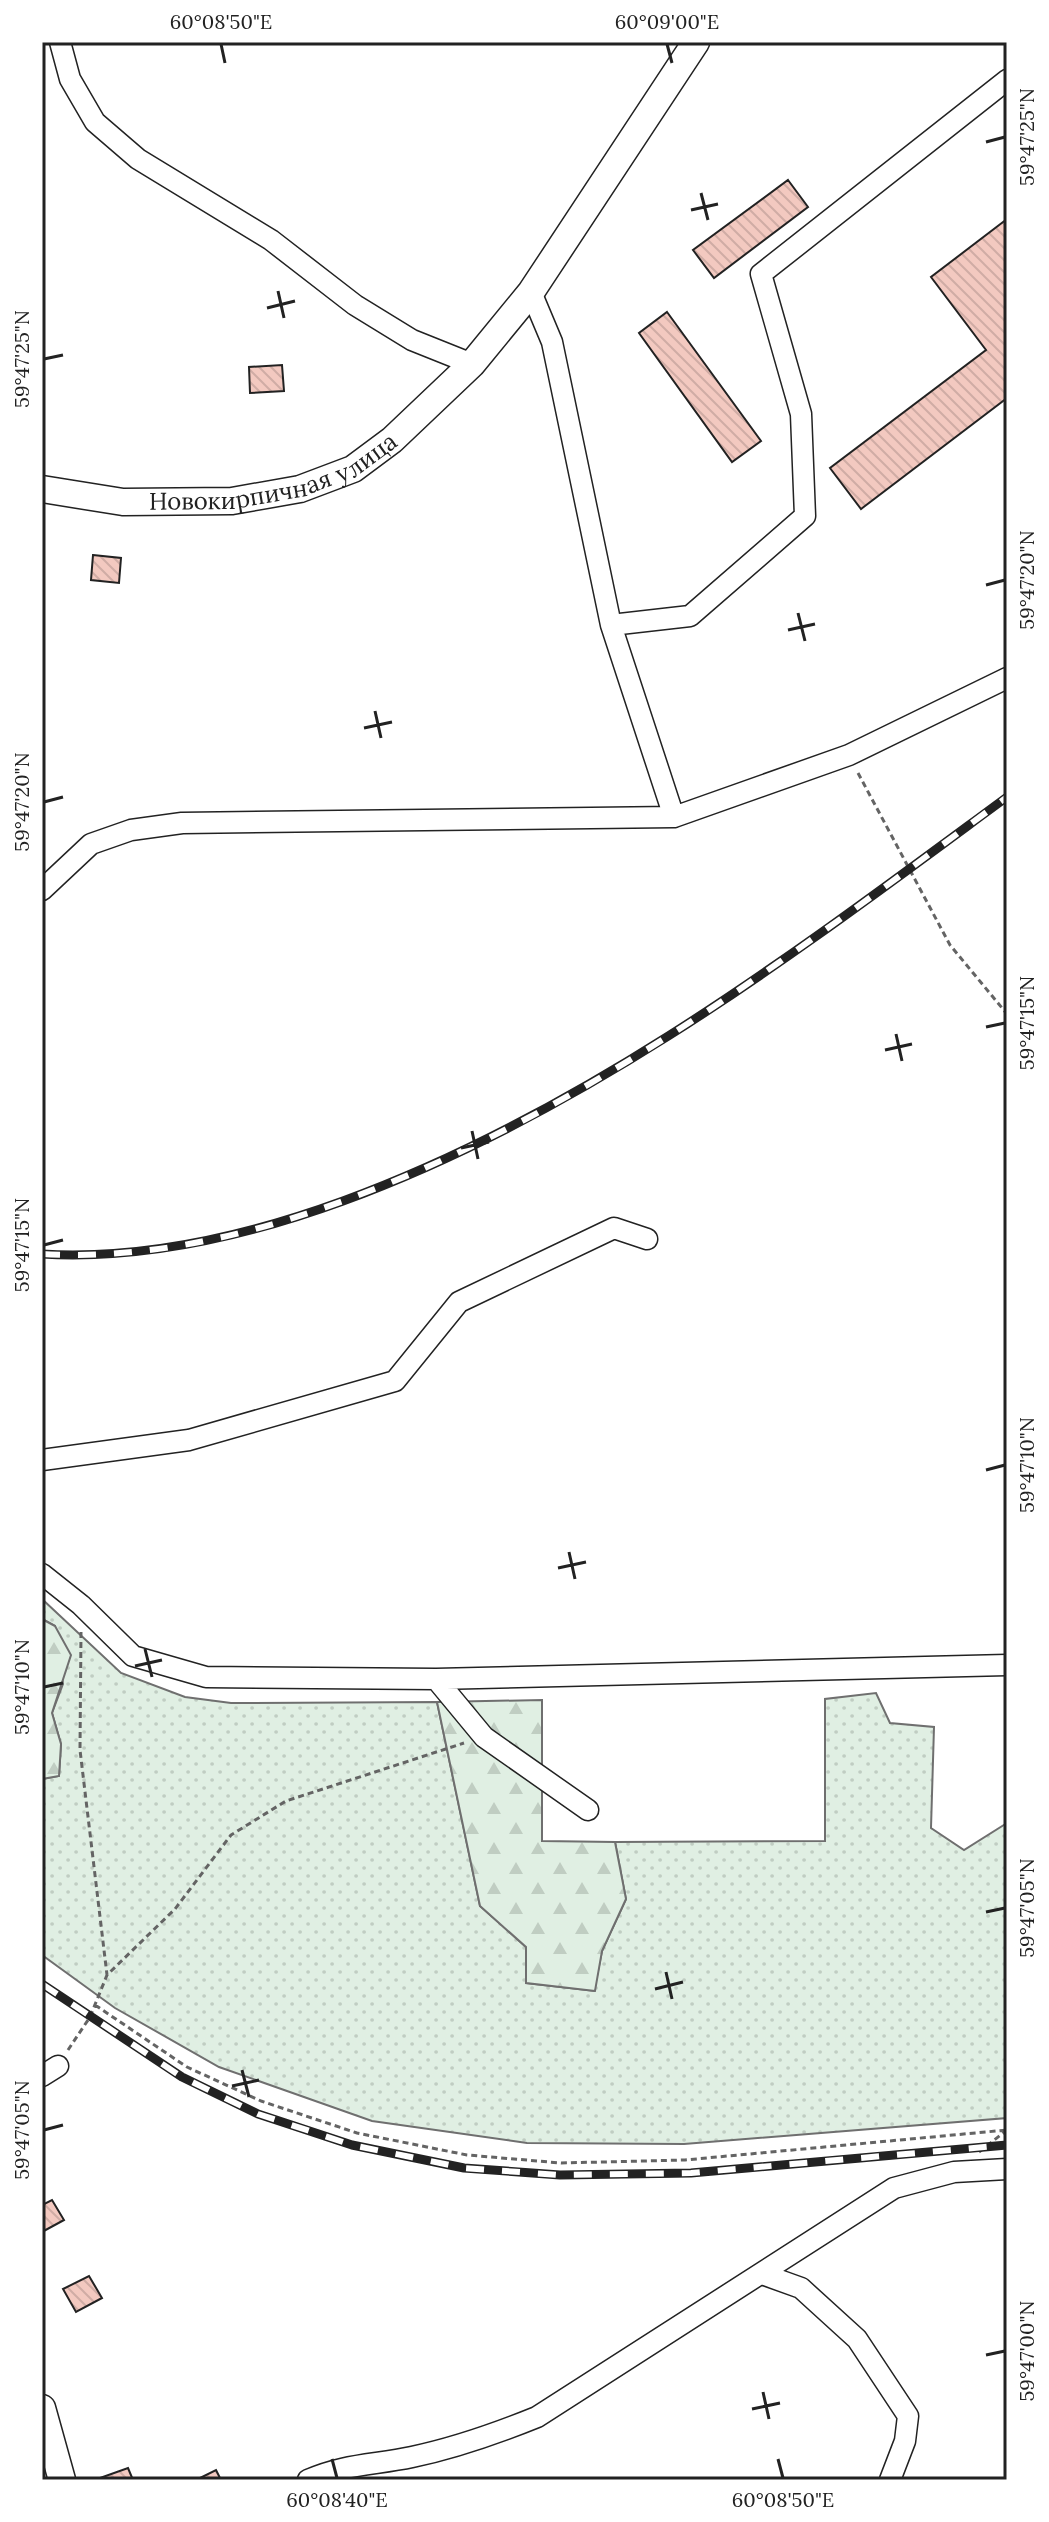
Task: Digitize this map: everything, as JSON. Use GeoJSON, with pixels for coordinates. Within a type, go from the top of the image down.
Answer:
{"type":"FeatureCollection","features":[{"type":"Feature","properties":{"kind":"main road","name":"Новокирпичная улица"},"geometry":{"type":"LineString","coordinates":[[42,489],[123,502],[232,501],[300,489],[353,469],[392,440],[472,364],[531,292],[696,42]]}},
{"type":"Feature","properties":{"kind":"main road"},"geometry":{"type":"LineString","coordinates":[[42,2408],[62,2480]]}},
{"type":"Feature","properties":{"kind":"street"},"geometry":{"type":"LineString","coordinates":[[60,42],[70,79],[95,122],[138,159],[271,240],[355,305],[412,340],[472,364]]}},
{"type":"Feature","properties":{"kind":"street"},"geometry":{"type":"LineString","coordinates":[[611,625],[690,616],[805,516],[801,414],[761,274],[1007,80]]}},
{"type":"Feature","properties":{"kind":"street"},"geometry":{"type":"LineString","coordinates":[[531,292],[552,342],[611,625],[674,817]]}},
{"type":"Feature","properties":{"kind":"street"},"geometry":{"type":"LineString","coordinates":[[42,890],[91,844],[131,830],[182,823],[674,817],[849,755],[1007,678]]}},
{"type":"Feature","properties":{"kind":"street"},"geometry":{"type":"LineString","coordinates":[[42,1460],[189,1440],[395,1381],[459,1302],[614,1228],[647,1239]]}},
{"type":"Feature","properties":{"kind":"street"},"geometry":{"type":"LineString","coordinates":[[42,1574],[81,1605],[133,1656],[206,1677],[436,1679],[1007,1665]]}},
{"type":"Feature","properties":{"kind":"street"},"geometry":{"type":"LineString","coordinates":[[436,1679],[484,1737],[588,1810]]}},
{"type":"Feature","properties":{"kind":"street"},"geometry":{"type":"LineString","coordinates":[[308,2480],[334,2469],[409,2458],[482,2440],[537,2417],[894,2188],[954,2172],[1007,2169]]}},
{"type":"Feature","properties":{"kind":"street"},"geometry":{"type":"LineString","coordinates":[[762,2274],[801,2288],[857,2339],[908,2416],[905,2441],[890,2480]]}},
{"type":"Feature","properties":{"kind":"path"},"geometry":{"type":"LineString","coordinates":[[849,755],[950,945],[1007,1014]]}},
{"type":"Feature","properties":{"kind":"path"},"geometry":{"type":"LineString","coordinates":[[81,1605],[80,1750],[107,1975]]}},
{"type":"Feature","properties":{"kind":"path"},"geometry":{"type":"LineString","coordinates":[[50,2071],[90,2017],[107,1975],[175,1909],[231,1835],[286,1801],[484,1737]]}},
{"type":"Feature","properties":{"kind":"path"},"geometry":{"type":"LineString","coordinates":[[95,2005],[187,2067],[261,2101],[357,2133],[467,2155],[561,2163],[685,2160],[1007,2130]]}},
{"type":"Feature","properties":{"kind":"green space"},"geometry":{"type":"Polygon","coordinates":[[[42,1599],[121,1673],[185,1697],[231,1703],[437,1702],[480,1906],[526,1947],[527,1983],[594,1991],[602,1951],[626,1899],[615,1842],[825,1841],[825,1699],[876,1693],[890,1723],[934,1727],[931,1828],[964,1850],[1007,1823],[1007,2118],[684,2144],[527,2143],[372,2121],[219,2067],[115,2008],[42,1955],[42,1779],[59,1776],[61,1744],[52,1713],[63,1684],[55,1626],[42,1619],[42,1599]]]}},
{"type":"Feature","properties":{"kind":"green space"},"geometry":{"type":"Polygon","coordinates":[[[42,1619],[55,1626],[71,1655],[52,1713],[61,1744],[59,1776],[42,1779],[42,1619]]]}},
{"type":"Feature","properties":{"kind":"green space"},"geometry":{"type":"Polygon","coordinates":[[[542,1700],[542,1841],[615,1842],[626,1899],[602,1951],[595,1991],[526,1983],[526,1947],[480,1906],[437,1702],[542,1700]]]}},
{"type":"Feature","properties":{"kind":"building"},"geometry":{"type":"Polygon","coordinates":[[[788,180],[808,207],[714,278],[693,250],[788,180]]]}},
{"type":"Feature","properties":{"kind":"building"},"geometry":{"type":"Polygon","coordinates":[[[1007,219],[1007,398],[861,509],[830,468],[986,350],[931,277],[1007,219]]]}},
{"type":"Feature","properties":{"kind":"building"},"geometry":{"type":"Polygon","coordinates":[[[667,312],[761,441],[732,462],[639,333],[667,312]]]}},
{"type":"Feature","properties":{"kind":"building"},"geometry":{"type":"Polygon","coordinates":[[[282,365],[284,391],[250,393],[249,367],[282,365]]]}},
{"type":"Feature","properties":{"kind":"building"},"geometry":{"type":"Polygon","coordinates":[[[93,555],[121,558],[119,583],[91,580],[93,555]]]}},
{"type":"Feature","properties":{"kind":"building"},"geometry":{"type":"Polygon","coordinates":[[[52,2200],[64,2220],[42,2232],[42,2205],[52,2200]]]}},
{"type":"Feature","properties":{"kind":"building"},"geometry":{"type":"Polygon","coordinates":[[[89,2276],[102,2298],[76,2312],[63,2289],[89,2276]]]}},
{"type":"Feature","properties":{"kind":"building"},"geometry":{"type":"Polygon","coordinates":[[[128,2468],[133,2480],[100,2480],[100,2478],[128,2468]]]}},
{"type":"Feature","properties":{"kind":"building"},"geometry":{"type":"Polygon","coordinates":[[[216,2470],[221,2480],[196,2480],[216,2470]]]}},
{"type":"Feature","properties":{"kind":"railway"},"geometry":{"type":"LineString","coordinates":[[42,1254],[119,1253],[233,1235],[307,1214],[434,1164],[521,1121],[689,1023],[850,912],[1007,797]]}},
{"type":"Feature","properties":{"kind":"railway"},"geometry":{"type":"LineString","coordinates":[[42,1984],[182,2077],[258,2114],[352,2145],[464,2168],[560,2175],[691,2173],[1007,2145]]}}]}
